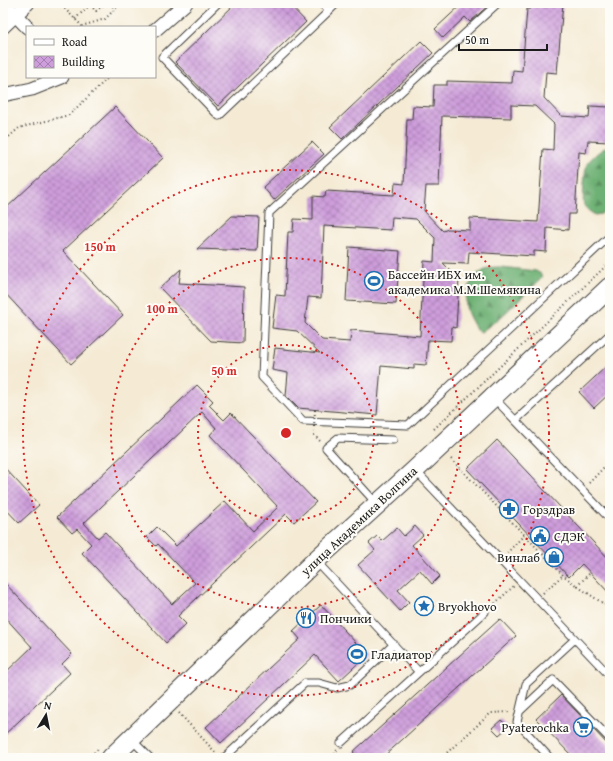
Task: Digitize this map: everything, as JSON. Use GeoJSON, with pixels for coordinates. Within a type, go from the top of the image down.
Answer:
{"type":"FeatureCollection","features":[{"type":"Feature","properties":{"kind":"street"},"geometry":{"type":"LineString","coordinates":[[4,3],[26,26]]}},
{"type":"Feature","properties":{"kind":"street"},"geometry":{"type":"LineString","coordinates":[[3,26],[28,3]]}},
{"type":"Feature","properties":{"kind":"street"},"geometry":{"type":"LineString","coordinates":[[156,29],[186,3]]}},
{"type":"Feature","properties":{"kind":"street"},"geometry":{"type":"LineString","coordinates":[[3,95],[32,89],[60,78]]}},
{"type":"Feature","properties":{"kind":"street","name":"улица Академика Волгина"},"geometry":{"type":"LineString","coordinates":[[111,758],[316,561],[610,287]]}},
{"type":"Feature","properties":{"kind":"lane"},"geometry":{"type":"LineString","coordinates":[[218,3],[162,57],[219,116],[337,3]]}},
{"type":"Feature","properties":{"kind":"lane"},"geometry":{"type":"LineString","coordinates":[[321,3],[329,11]]}},
{"type":"Feature","properties":{"kind":"lane"},"geometry":{"type":"LineString","coordinates":[[498,3],[269,214],[262,377],[303,421],[408,425],[610,236]]}},
{"type":"Feature","properties":{"kind":"lane"},"geometry":{"type":"LineString","coordinates":[[516,420],[610,334]]}},
{"type":"Feature","properties":{"kind":"lane"},"geometry":{"type":"LineString","coordinates":[[493,396],[610,519]]}},
{"type":"Feature","properties":{"kind":"lane"},"geometry":{"type":"LineString","coordinates":[[377,504],[326,448],[338,438],[393,440]]}},
{"type":"Feature","properties":{"kind":"lane"},"geometry":{"type":"LineString","coordinates":[[415,470],[610,676]]}},
{"type":"Feature","properties":{"kind":"lane"},"geometry":{"type":"LineString","coordinates":[[316,561],[419,672]]}},
{"type":"Feature","properties":{"kind":"lane"},"geometry":{"type":"LineString","coordinates":[[340,743],[485,612]]}},
{"type":"Feature","properties":{"kind":"lane"},"geometry":{"type":"LineString","coordinates":[[550,758],[517,722],[526,684],[575,639]]}},
{"type":"Feature","properties":{"kind":"lane"},"geometry":{"type":"LineString","coordinates":[[224,758],[305,682],[319,683],[337,688],[350,685],[394,644]]}},
{"type":"Feature","properties":{"kind":"lane"},"geometry":{"type":"LineString","coordinates":[[520,711],[553,680],[610,739]]}},
{"type":"Feature","properties":{"kind":"lane"},"geometry":{"type":"LineString","coordinates":[[131,739],[150,758]]}},
{"type":"Feature","properties":{"kind":"path"},"geometry":{"type":"LineString","coordinates":[[75,19],[92,3]]}},
{"type":"Feature","properties":{"kind":"path"},"geometry":{"type":"LineString","coordinates":[[99,3],[93,8],[96,11],[106,3]]}},
{"type":"Feature","properties":{"kind":"path"},"geometry":{"type":"LineString","coordinates":[[110,3],[115,9]]}},
{"type":"Feature","properties":{"kind":"path"},"geometry":{"type":"LineString","coordinates":[[61,4],[82,26],[105,19],[121,3]]}},
{"type":"Feature","properties":{"kind":"path"},"geometry":{"type":"LineString","coordinates":[[3,142],[19,128],[69,115],[108,78]]}},
{"type":"Feature","properties":{"kind":"path"},"geometry":{"type":"LineString","coordinates":[[314,410],[313,434],[326,448]]}},
{"type":"Feature","properties":{"kind":"path"},"geometry":{"type":"LineString","coordinates":[[451,459],[563,575],[610,608]]}},
{"type":"Feature","properties":{"kind":"path"},"geometry":{"type":"LineString","coordinates":[[582,490],[610,461]]}},
{"type":"Feature","properties":{"kind":"path"},"geometry":{"type":"LineString","coordinates":[[500,560],[524,535]]}},
{"type":"Feature","properties":{"kind":"path"},"geometry":{"type":"LineString","coordinates":[[607,557],[610,554]]}},
{"type":"Feature","properties":{"kind":"path"},"geometry":{"type":"LineString","coordinates":[[577,586],[590,573]]}},
{"type":"Feature","properties":{"kind":"path"},"geometry":{"type":"LineString","coordinates":[[537,599],[563,575]]}},
{"type":"Feature","properties":{"kind":"path"},"geometry":{"type":"LineString","coordinates":[[485,612],[520,580]]}},
{"type":"Feature","properties":{"kind":"path"},"geometry":{"type":"LineString","coordinates":[[441,758],[491,713],[520,711]]}},
{"type":"Feature","properties":{"kind":"path"},"geometry":{"type":"LineString","coordinates":[[179,713],[216,752]]}},
{"type":"Feature","properties":{"kind":"green space"},"geometry":{"type":"Polygon","coordinates":[[[605,148],[610,148],[610,207],[601,214],[595,215],[587,210],[583,202],[585,172],[588,162],[605,148]]]}},
{"type":"Feature","properties":{"kind":"green space"},"geometry":{"type":"Polygon","coordinates":[[[501,267],[536,271],[541,274],[542,278],[501,317],[481,332],[476,330],[466,306],[468,289],[474,278],[482,270],[501,267]]]}},
{"type":"Feature","properties":{"kind":"building"},"geometry":{"type":"Polygon","coordinates":[[[236,3],[288,3],[306,22],[218,106],[175,62],[236,3]]]}},
{"type":"Feature","properties":{"kind":"building"},"geometry":{"type":"Polygon","coordinates":[[[463,3],[491,3],[470,22],[465,17],[443,38],[435,29],[463,3]]]}},
{"type":"Feature","properties":{"kind":"building"},"geometry":{"type":"Polygon","coordinates":[[[530,3],[563,3],[557,73],[546,72],[544,98],[561,116],[589,118],[590,106],[610,107],[610,142],[588,141],[586,153],[579,152],[575,214],[569,214],[568,230],[547,228],[546,252],[534,251],[534,256],[469,252],[468,264],[443,263],[459,279],[456,328],[452,327],[451,341],[428,340],[426,365],[414,364],[414,369],[381,366],[377,415],[298,408],[286,396],[288,373],[272,370],[275,348],[320,353],[297,331],[272,328],[276,295],[285,296],[288,232],[293,232],[294,219],[313,220],[313,196],[325,197],[326,191],[394,195],[395,183],[404,184],[407,119],[412,119],[413,106],[433,107],[434,85],[447,85],[447,81],[512,83],[513,70],[522,71],[527,9],[530,9],[530,3]],[[511,105],[511,118],[442,116],[439,186],[426,186],[424,211],[443,231],[448,229],[470,230],[470,218],[538,222],[543,149],[553,150],[554,124],[535,106],[511,105]],[[392,217],[391,230],[324,226],[321,298],[308,297],[305,323],[322,340],[350,342],[351,330],[420,336],[424,261],[434,262],[435,238],[416,219],[392,217]]]}},
{"type":"Feature","properties":{"kind":"building"},"geometry":{"type":"Polygon","coordinates":[[[421,41],[433,53],[342,139],[330,127],[421,41]]]}},
{"type":"Feature","properties":{"kind":"building"},"geometry":{"type":"Polygon","coordinates":[[[115,107],[163,158],[63,251],[123,315],[71,364],[3,291],[3,211],[115,107]]]}},
{"type":"Feature","properties":{"kind":"building"},"geometry":{"type":"Polygon","coordinates":[[[312,142],[324,154],[274,200],[263,187],[312,142]]]}},
{"type":"Feature","properties":{"kind":"building"},"geometry":{"type":"Polygon","coordinates":[[[232,216],[259,217],[257,251],[197,249],[232,216]]]}},
{"type":"Feature","properties":{"kind":"building"},"geometry":{"type":"Polygon","coordinates":[[[349,247],[400,251],[396,304],[346,301],[349,247]]]}},
{"type":"Feature","properties":{"kind":"building"},"geometry":{"type":"Polygon","coordinates":[[[181,269],[179,283],[244,287],[243,343],[211,341],[160,288],[181,269]]]}},
{"type":"Feature","properties":{"kind":"building"},"geometry":{"type":"Polygon","coordinates":[[[610,363],[610,393],[594,408],[579,392],[610,363]]]}},
{"type":"Feature","properties":{"kind":"building"},"geometry":{"type":"Polygon","coordinates":[[[197,385],[213,401],[209,405],[224,420],[231,413],[316,502],[294,522],[286,514],[178,616],[186,624],[166,643],[82,553],[91,544],[77,529],[72,533],[57,517],[197,385]],[[202,412],[84,523],[98,538],[105,532],[172,604],[195,583],[158,544],[156,546],[147,537],[157,527],[176,546],[225,501],[253,531],[278,507],[210,435],[216,428],[202,412]]]}},
{"type":"Feature","properties":{"kind":"building"},"geometry":{"type":"Polygon","coordinates":[[[497,440],[610,560],[610,594],[582,564],[569,577],[467,469],[497,440]]]}},
{"type":"Feature","properties":{"kind":"building"},"geometry":{"type":"Polygon","coordinates":[[[3,466],[39,505],[19,523],[3,506],[3,466]]]}},
{"type":"Feature","properties":{"kind":"building"},"geometry":{"type":"Polygon","coordinates":[[[415,526],[423,535],[412,545],[440,576],[432,584],[420,570],[398,590],[409,602],[400,611],[358,565],[375,550],[369,543],[377,536],[382,541],[397,528],[404,536],[415,526]]]}},
{"type":"Feature","properties":{"kind":"building"},"geometry":{"type":"Polygon","coordinates":[[[3,581],[72,654],[62,664],[70,673],[3,736],[3,675],[32,647],[3,615],[3,581]]]}},
{"type":"Feature","properties":{"kind":"building"},"geometry":{"type":"Polygon","coordinates":[[[321,605],[367,655],[339,681],[315,655],[221,743],[206,727],[300,639],[293,631],[321,605]]]}},
{"type":"Feature","properties":{"kind":"building"},"geometry":{"type":"Polygon","coordinates":[[[500,619],[516,636],[382,758],[359,758],[353,752],[500,619]]]}},
{"type":"Feature","properties":{"kind":"building"},"geometry":{"type":"Polygon","coordinates":[[[561,695],[610,747],[610,758],[574,758],[536,719],[561,695]]]}},
{"type":"Feature","properties":{"kind":"building"},"geometry":{"type":"Polygon","coordinates":[[[501,720],[508,727],[499,735],[492,728],[501,720]]]}},
{"type":"Feature","properties":{"kind":"place","name":"Бассейн ИБХ им. академика М.М.Шемякина"},"geometry":{"type":"Point","coordinates":[374,281]}},
{"type":"Feature","properties":{"kind":"place","name":"Горздрав"},"geometry":{"type":"Point","coordinates":[509,509]}},
{"type":"Feature","properties":{"kind":"place","name":"СДЭК"},"geometry":{"type":"Point","coordinates":[540,536]}},
{"type":"Feature","properties":{"kind":"place","name":"Винлаб"},"geometry":{"type":"Point","coordinates":[554,557]}},
{"type":"Feature","properties":{"kind":"place","name":"Bryokhovo"},"geometry":{"type":"Point","coordinates":[424,606]}},
{"type":"Feature","properties":{"kind":"place","name":"Пончики"},"geometry":{"type":"Point","coordinates":[306,618]}},
{"type":"Feature","properties":{"kind":"place","name":"Гладиатор"},"geometry":{"type":"Point","coordinates":[357,654]}},
{"type":"Feature","properties":{"kind":"place","name":"Pyaterochka"},"geometry":{"type":"Point","coordinates":[583,727]}}]}
